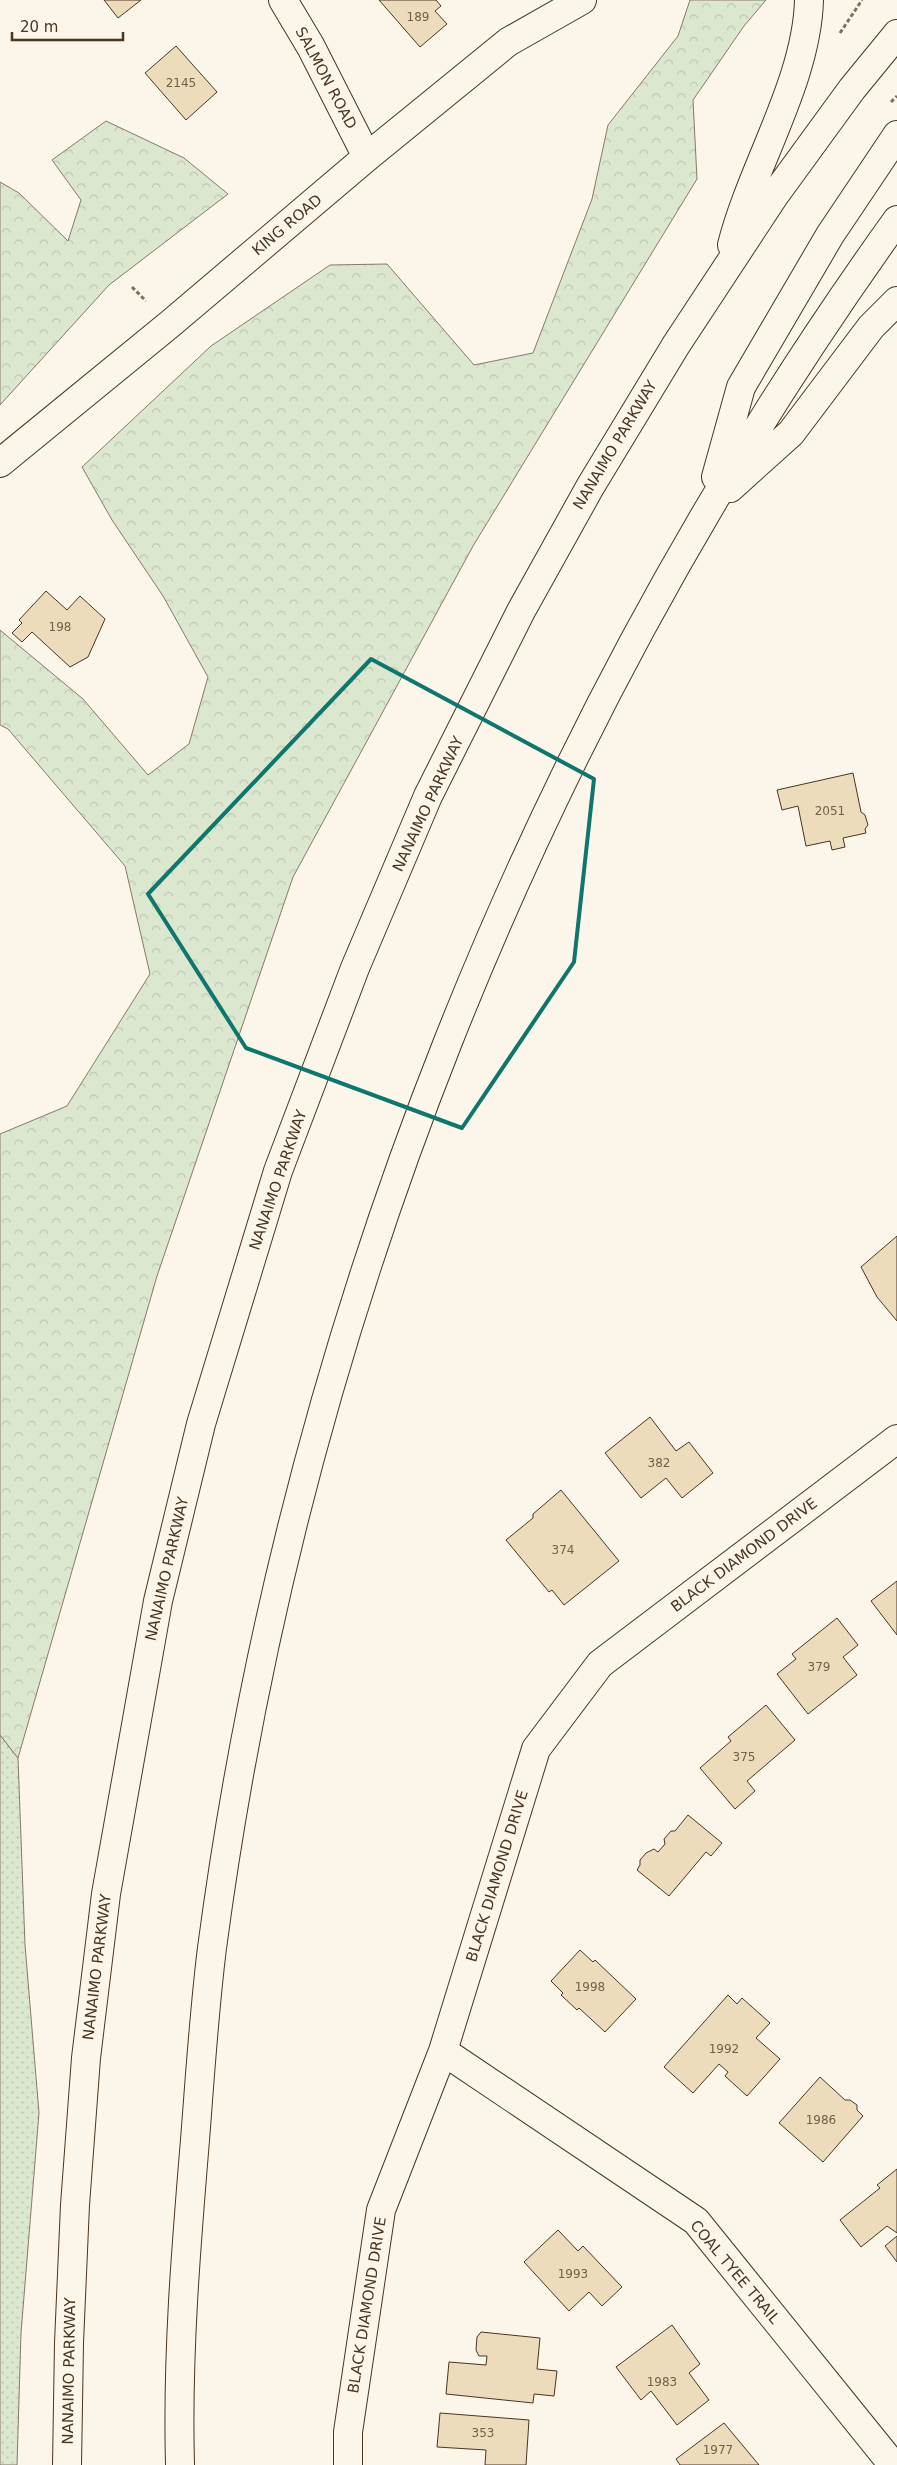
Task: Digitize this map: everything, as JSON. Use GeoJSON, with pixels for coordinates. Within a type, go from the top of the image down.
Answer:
{"type":"FeatureCollection","features":[{"type":"Feature","properties":{"kind":"main road","name":"SALMON ROAD"},"geometry":{"type":"LineString","coordinates":[[283,0],[311,47],[367,156]]}},
{"type":"Feature","properties":{"kind":"main road","name":"KING ROAD"},"geometry":{"type":"LineString","coordinates":[[0,463],[162,330],[367,156],[508,42],[582,0]]}},
{"type":"Feature","properties":{"kind":"main road"},"geometry":{"type":"LineString","coordinates":[[727,267],[739,216],[801,55],[809,0]]}},
{"type":"Feature","properties":{"kind":"main road","name":"NANAIMO PARKWAY"},"geometry":{"type":"LineString","coordinates":[[67,2465],[69,2343],[75,2205],[86,2058],[106,1894],[158,1601],[201,1424],[285,1152],[355,968],[428,796],[521,611],[638,406],[727,267],[774,196],[846,97],[897,34]]}},
{"type":"Feature","properties":{"kind":"main road"},"geometry":{"type":"LineString","coordinates":[[707,509],[741,387],[830,235],[897,135]]}},
{"type":"Feature","properties":{"kind":"main road"},"geometry":{"type":"LineString","coordinates":[[180,2465],[182,2302],[212,1954],[232,1816],[260,1672],[288,1545],[322,1409],[364,1272],[408,1146],[485,950],[575,753],[639,630],[707,509],[781,390],[897,220]]}},
{"type":"Feature","properties":{"kind":"main road"},"geometry":{"type":"LineString","coordinates":[[707,509],[791,433],[871,327],[897,301]]}},
{"type":"Feature","properties":{"kind":"main road","name":"BLACK DIAMOND DRIVE"},"geometry":{"type":"LineString","coordinates":[[348,2465],[348,2432],[380,2210],[443,2051],[536,1749],[600,1664],[897,1439]]}},
{"type":"Feature","properties":{"kind":"main road","name":"COAL TYEE TRAIL"},"geometry":{"type":"LineString","coordinates":[[443,2051],[696,2221],[892,2465]]}},
{"type":"Feature","properties":{"kind":"highlighted area"},"geometry":{"type":"Polygon","coordinates":[[[371,659],[594,779],[574,962],[462,1128],[246,1048],[148,894],[371,659]]]}},
{"type":"Feature","properties":{"kind":"green space"},"geometry":{"type":"Polygon","coordinates":[[[690,0],[766,0],[744,26],[693,100],[697,179],[473,546],[293,877],[157,1276],[18,1758],[0,1735],[0,1134],[67,1106],[150,974],[125,866],[8,729],[0,725],[0,630],[83,699],[148,775],[189,744],[208,677],[163,596],[112,520],[82,467],[211,346],[330,265],[387,264],[474,365],[533,353],[592,199],[608,125],[678,36],[690,0]]]}},
{"type":"Feature","properties":{"kind":"green space"},"geometry":{"type":"Polygon","coordinates":[[[106,121],[184,158],[228,194],[109,285],[0,405],[0,182],[19,193],[68,241],[81,200],[52,160],[106,121]]]}},
{"type":"Feature","properties":{"kind":"green space"},"geometry":{"type":"Polygon","coordinates":[[[0,1735],[18,1758],[25,1945],[39,2113],[21,2333],[17,2465],[0,2465],[0,1735]]]}},
{"type":"Feature","properties":{"kind":"building"},"geometry":{"type":"Polygon","coordinates":[[[104,0],[141,0],[118,18],[104,0]]]}},
{"type":"Feature","properties":{"kind":"building"},"geometry":{"type":"Polygon","coordinates":[[[379,0],[436,0],[441,6],[435,11],[447,24],[420,47],[379,0]]]}},
{"type":"Feature","properties":{"kind":"building"},"geometry":{"type":"Polygon","coordinates":[[[176,46],[217,92],[186,120],[145,73],[176,46]]]}},
{"type":"Feature","properties":{"kind":"building"},"geometry":{"type":"Polygon","coordinates":[[[46,591],[67,610],[80,596],[105,619],[88,657],[70,667],[32,632],[22,642],[12,633],[22,623],[19,620],[46,591]]]}},
{"type":"Feature","properties":{"kind":"building"},"geometry":{"type":"Polygon","coordinates":[[[853,773],[861,812],[865,815],[868,825],[865,829],[866,833],[843,838],[845,847],[832,850],[830,841],[806,846],[798,806],[782,810],[777,790],[853,773]]]}},
{"type":"Feature","properties":{"kind":"building"},"geometry":{"type":"Polygon","coordinates":[[[897,1236],[897,1321],[877,1297],[861,1267],[897,1236]]]}},
{"type":"Feature","properties":{"kind":"building"},"geometry":{"type":"Polygon","coordinates":[[[650,1417],[676,1451],[689,1442],[713,1473],[682,1498],[666,1478],[641,1498],[605,1453],[650,1417]]]}},
{"type":"Feature","properties":{"kind":"building"},"geometry":{"type":"Polygon","coordinates":[[[561,1490],[619,1561],[564,1605],[552,1590],[549,1592],[506,1540],[533,1518],[533,1514],[561,1490]]]}},
{"type":"Feature","properties":{"kind":"building"},"geometry":{"type":"Polygon","coordinates":[[[897,1581],[897,1635],[871,1601],[897,1581]]]}},
{"type":"Feature","properties":{"kind":"building"},"geometry":{"type":"Polygon","coordinates":[[[837,1618],[858,1645],[843,1657],[857,1675],[808,1714],[777,1674],[796,1659],[792,1654],[837,1618]]]}},
{"type":"Feature","properties":{"kind":"building"},"geometry":{"type":"Polygon","coordinates":[[[766,1705],[795,1740],[747,1781],[755,1791],[735,1809],[700,1768],[731,1741],[728,1737],[766,1705]]]}},
{"type":"Feature","properties":{"kind":"building"},"geometry":{"type":"Polygon","coordinates":[[[688,1815],[722,1843],[711,1856],[706,1852],[669,1896],[637,1870],[640,1860],[646,1853],[654,1849],[658,1852],[665,1844],[664,1839],[671,1831],[675,1831],[688,1815]]]}},
{"type":"Feature","properties":{"kind":"building"},"geometry":{"type":"Polygon","coordinates":[[[580,1950],[593,1962],[595,1960],[636,1999],[605,2032],[579,2008],[577,2010],[561,1995],[563,1993],[551,1981],[580,1950]]]}},
{"type":"Feature","properties":{"kind":"building"},"geometry":{"type":"Polygon","coordinates":[[[728,1995],[737,2004],[742,1998],[770,2023],[756,2038],[780,2059],[747,2096],[725,2076],[728,2072],[719,2064],[693,2093],[664,2067],[728,1995]]]}},
{"type":"Feature","properties":{"kind":"building"},"geometry":{"type":"Polygon","coordinates":[[[820,2077],[845,2100],[850,2100],[857,2105],[857,2110],[863,2116],[823,2162],[779,2123],[820,2077]]]}},
{"type":"Feature","properties":{"kind":"building"},"geometry":{"type":"Polygon","coordinates":[[[897,2169],[897,2233],[887,2226],[861,2247],[840,2220],[880,2188],[877,2185],[897,2169]]]}},
{"type":"Feature","properties":{"kind":"building"},"geometry":{"type":"Polygon","coordinates":[[[558,2230],[578,2251],[583,2246],[622,2287],[602,2306],[589,2292],[569,2311],[524,2262],[558,2230]]]}},
{"type":"Feature","properties":{"kind":"building"},"geometry":{"type":"Polygon","coordinates":[[[897,2236],[897,2262],[885,2246],[897,2236]]]}},
{"type":"Feature","properties":{"kind":"building"},"geometry":{"type":"Polygon","coordinates":[[[672,2325],[700,2364],[689,2373],[709,2400],[677,2425],[651,2391],[641,2400],[616,2367],[672,2325]]]}},
{"type":"Feature","properties":{"kind":"building"},"geometry":{"type":"Polygon","coordinates":[[[481,2332],[540,2338],[537,2369],[557,2371],[554,2396],[534,2394],[533,2403],[446,2394],[449,2362],[486,2365],[487,2356],[479,2356],[476,2350],[477,2337],[481,2332]]]}},
{"type":"Feature","properties":{"kind":"building"},"geometry":{"type":"Polygon","coordinates":[[[440,2413],[529,2420],[526,2465],[485,2465],[486,2450],[437,2447],[440,2413]]]}},
{"type":"Feature","properties":{"kind":"building"},"geometry":{"type":"Polygon","coordinates":[[[724,2423],[759,2465],[680,2465],[676,2459],[724,2423]]]}}]}
